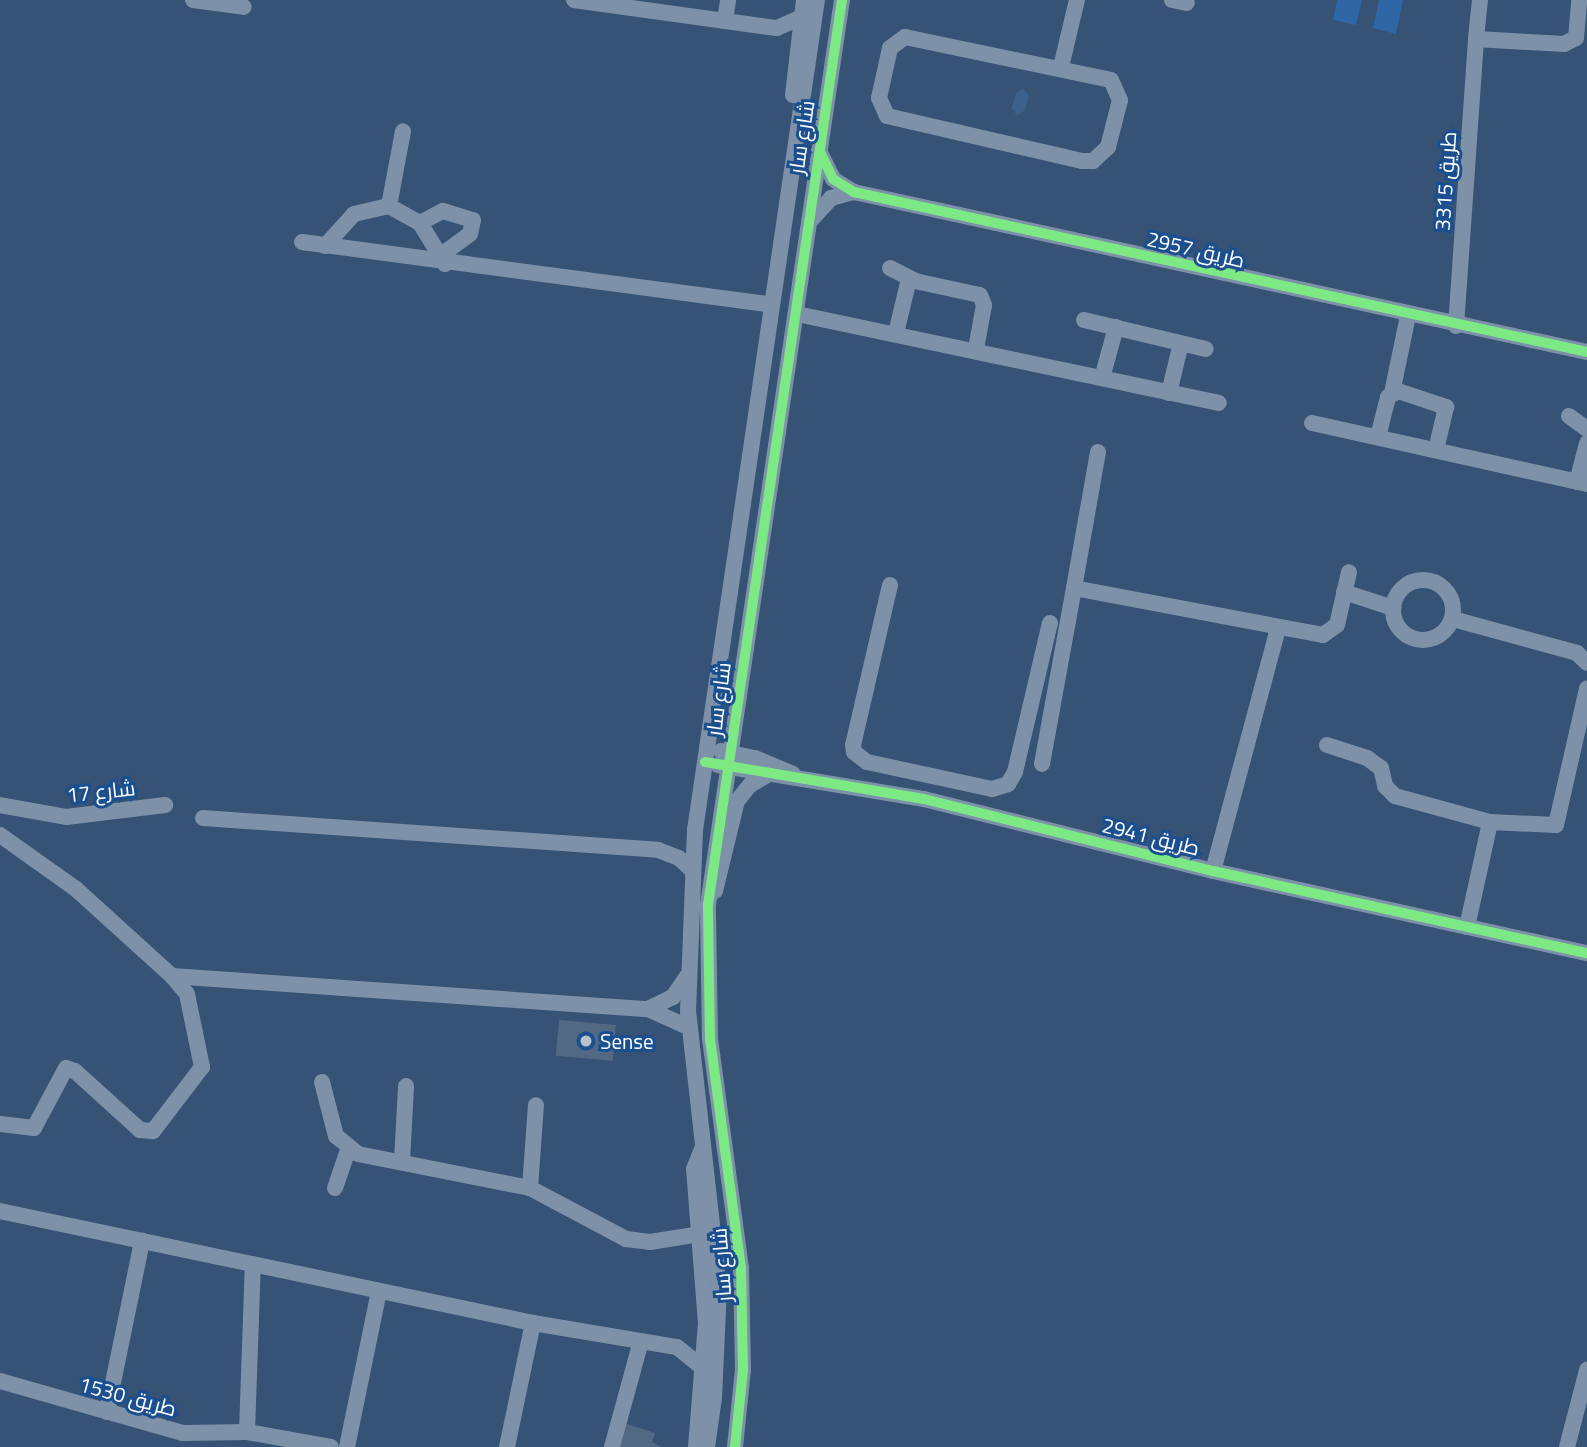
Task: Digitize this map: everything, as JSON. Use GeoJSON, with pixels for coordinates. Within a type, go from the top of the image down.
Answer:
{"type":"FeatureCollection","features":[{"type":"Feature","properties":{"kind":"street"},"geometry":{"type":"LineString","coordinates":[[193,0],[244,7]]}},
{"type":"Feature","properties":{"kind":"street"},"geometry":{"type":"LineString","coordinates":[[574,0],[777,28],[802,17]]}},
{"type":"Feature","properties":{"kind":"street"},"geometry":{"type":"LineString","coordinates":[[725,20],[728,0]]}},
{"type":"Feature","properties":{"kind":"street"},"geometry":{"type":"LineString","coordinates":[[799,115],[793,90],[804,0]]}},
{"type":"Feature","properties":{"kind":"street","name":"شارع سار"},"geometry":{"type":"LineString","coordinates":[[706,1447],[714,1398],[719,1287],[690,1028],[687,976],[695,830],[817,0]]}},
{"type":"Feature","properties":{"kind":"street","name":"شارع سار"},"geometry":{"type":"LineString","coordinates":[[735,1447],[743,1370],[741,1268],[710,1039],[708,905],[842,0]]}},
{"type":"Feature","properties":{"kind":"street"},"geometry":{"type":"LineString","coordinates":[[1060,67],[1077,0]]}},
{"type":"Feature","properties":{"kind":"street","name":"طريق 3315"},"geometry":{"type":"LineString","coordinates":[[1456,326],[1480,0]]}},
{"type":"Feature","properties":{"kind":"street"},"geometry":{"type":"LineString","coordinates":[[1476,39],[1569,44],[1576,38],[1579,0]]}},
{"type":"Feature","properties":{"kind":"street"},"geometry":{"type":"LineString","coordinates":[[777,28],[798,50]]}},
{"type":"Feature","properties":{"kind":"street"},"geometry":{"type":"LineString","coordinates":[[905,37],[1060,67],[1111,80],[1120,92],[1108,148],[1093,161],[896,121],[887,116],[879,98],[890,48],[905,37]]}},
{"type":"Feature","properties":{"kind":"street"},"geometry":{"type":"LineString","coordinates":[[389,206],[402,131]]}},
{"type":"Feature","properties":{"kind":"street","name":"طريق 2957"},"geometry":{"type":"LineString","coordinates":[[818,149],[833,179],[854,192],[1408,316],[1587,352]]}},
{"type":"Feature","properties":{"kind":"street"},"geometry":{"type":"LineString","coordinates":[[808,222],[831,198],[854,192]]}},
{"type":"Feature","properties":{"kind":"street"},"geometry":{"type":"LineString","coordinates":[[325,246],[354,214],[389,206],[420,223],[443,259]]}},
{"type":"Feature","properties":{"kind":"street"},"geometry":{"type":"LineString","coordinates":[[420,223],[443,211],[473,220],[470,234],[443,259]]}},
{"type":"Feature","properties":{"kind":"street"},"geometry":{"type":"LineString","coordinates":[[302,242],[772,305]]}},
{"type":"Feature","properties":{"kind":"street"},"geometry":{"type":"LineString","coordinates":[[890,268],[909,279],[980,295],[984,305],[976,349]]}},
{"type":"Feature","properties":{"kind":"street"},"geometry":{"type":"LineString","coordinates":[[895,333],[909,279]]}},
{"type":"Feature","properties":{"kind":"street"},"geometry":{"type":"LineString","coordinates":[[797,314],[976,349],[1219,403]]}},
{"type":"Feature","properties":{"kind":"street"},"geometry":{"type":"LineString","coordinates":[[1378,437],[1392,393],[1408,316]]}},
{"type":"Feature","properties":{"kind":"street"},"geometry":{"type":"LineString","coordinates":[[1084,320],[1206,349]]}},
{"type":"Feature","properties":{"kind":"street"},"geometry":{"type":"LineString","coordinates":[[1102,378],[1116,327]]}},
{"type":"Feature","properties":{"kind":"street"},"geometry":{"type":"LineString","coordinates":[[1169,393],[1181,343]]}},
{"type":"Feature","properties":{"kind":"street"},"geometry":{"type":"LineString","coordinates":[[1392,393],[1444,404],[1436,450]]}},
{"type":"Feature","properties":{"kind":"street"},"geometry":{"type":"LineString","coordinates":[[1569,416],[1587,429]]}},
{"type":"Feature","properties":{"kind":"street"},"geometry":{"type":"LineString","coordinates":[[1312,422],[1582,483],[1587,443]]}},
{"type":"Feature","properties":{"kind":"street"},"geometry":{"type":"LineString","coordinates":[[1042,764],[1098,452]]}},
{"type":"Feature","properties":{"kind":"street"},"geometry":{"type":"LineString","coordinates":[[1074,588],[1278,628],[1332,633],[1349,572]]}},
{"type":"Feature","properties":{"kind":"street"},"geometry":{"type":"LineString","coordinates":[[1423,580],[1443,588],[1450,596],[1453,619],[1441,634],[1417,639],[1397,624],[1393,608],[1403,588],[1423,580]]}},
{"type":"Feature","properties":{"kind":"street"},"geometry":{"type":"LineString","coordinates":[[890,585],[854,752],[867,762],[992,789],[1008,784],[1050,623]]}},
{"type":"Feature","properties":{"kind":"street"},"geometry":{"type":"LineString","coordinates":[[1344,592],[1393,608]]}},
{"type":"Feature","properties":{"kind":"street"},"geometry":{"type":"LineString","coordinates":[[1453,619],[1577,653],[1587,663]]}},
{"type":"Feature","properties":{"kind":"street"},"geometry":{"type":"LineString","coordinates":[[1213,871],[1278,628]]}},
{"type":"Feature","properties":{"kind":"street"},"geometry":{"type":"LineString","coordinates":[[1327,745],[1367,758],[1381,768],[1385,786],[1395,796],[1490,822],[1556,825],[1587,688]]}},
{"type":"Feature","properties":{"kind":"street","name":"طريق 2941"},"geometry":{"type":"LineString","coordinates":[[707,756],[770,763],[798,777]]}},
{"type":"Feature","properties":{"kind":"street","name":"طريق 2941"},"geometry":{"type":"LineString","coordinates":[[729,760],[767,775],[798,777],[924,799],[1213,871],[1587,953]]}},
{"type":"Feature","properties":{"kind":"street"},"geometry":{"type":"LineString","coordinates":[[708,905],[719,882],[737,801],[750,785],[767,775]]}},
{"type":"Feature","properties":{"kind":"street"},"geometry":{"type":"LineString","coordinates":[[924,799],[930,776]]}},
{"type":"Feature","properties":{"kind":"street","name":"شارع 17"},"geometry":{"type":"LineString","coordinates":[[0,805],[66,817],[165,805]]}},
{"type":"Feature","properties":{"kind":"street"},"geometry":{"type":"LineString","coordinates":[[203,818],[658,850],[679,858],[692,870]]}},
{"type":"Feature","properties":{"kind":"street"},"geometry":{"type":"LineString","coordinates":[[1467,927],[1490,822]]}},
{"type":"Feature","properties":{"kind":"street"},"geometry":{"type":"LineString","coordinates":[[658,850],[695,830]]}},
{"type":"Feature","properties":{"kind":"street"},"geometry":{"type":"LineString","coordinates":[[0,835],[76,889],[172,976],[187,994],[202,1067],[153,1131],[141,1130],[75,1071],[66,1068],[34,1128],[0,1124]]}},
{"type":"Feature","properties":{"kind":"street"},"geometry":{"type":"LineString","coordinates":[[172,976],[648,1009],[690,1028]]}},
{"type":"Feature","properties":{"kind":"street"},"geometry":{"type":"LineString","coordinates":[[648,1009],[673,997],[687,976]]}},
{"type":"Feature","properties":{"kind":"street"},"geometry":{"type":"LineString","coordinates":[[322,1082],[336,1136],[348,1150],[530,1188],[626,1239],[650,1242],[701,1234]]}},
{"type":"Feature","properties":{"kind":"street"},"geometry":{"type":"LineString","coordinates":[[402,1161],[406,1086]]}},
{"type":"Feature","properties":{"kind":"street"},"geometry":{"type":"LineString","coordinates":[[530,1188],[536,1105]]}},
{"type":"Feature","properties":{"kind":"street"},"geometry":{"type":"LineString","coordinates":[[696,1447],[706,1324],[694,1169],[703,1147]]}},
{"type":"Feature","properties":{"kind":"street"},"geometry":{"type":"LineString","coordinates":[[335,1188],[348,1150]]}},
{"type":"Feature","properties":{"kind":"street"},"geometry":{"type":"LineString","coordinates":[[0,1211],[533,1323],[677,1347],[704,1369]]}},
{"type":"Feature","properties":{"kind":"street"},"geometry":{"type":"LineString","coordinates":[[107,1412],[142,1241]]}},
{"type":"Feature","properties":{"kind":"street"},"geometry":{"type":"LineString","coordinates":[[247,1433],[253,1264]]}},
{"type":"Feature","properties":{"kind":"street"},"geometry":{"type":"LineString","coordinates":[[347,1447],[379,1291]]}},
{"type":"Feature","properties":{"kind":"street"},"geometry":{"type":"LineString","coordinates":[[506,1447],[533,1323]]}},
{"type":"Feature","properties":{"kind":"street"},"geometry":{"type":"LineString","coordinates":[[677,1347],[696,1336],[706,1324]]}},
{"type":"Feature","properties":{"kind":"street"},"geometry":{"type":"LineString","coordinates":[[612,1447],[641,1341]]}},
{"type":"Feature","properties":{"kind":"street"},"geometry":{"type":"LineString","coordinates":[[1567,1447],[1587,1370]]}},
{"type":"Feature","properties":{"kind":"street","name":"طريق 1530"},"geometry":{"type":"LineString","coordinates":[[0,1381],[183,1433],[247,1433],[331,1447]]}},
{"type":"Feature","properties":{"kind":"shaded area"},"geometry":{"type":"Polygon","coordinates":[[[1337,0],[1362,0],[1356,25],[1333,20],[1337,0]]]}},
{"type":"Feature","properties":{"kind":"shaded area"},"geometry":{"type":"Polygon","coordinates":[[[1379,0],[1403,0],[1396,34],[1373,28],[1379,0]]]}},
{"type":"Feature","properties":{"kind":"shaded area"},"geometry":{"type":"Polygon","coordinates":[[[1023,88],[1029,96],[1025,110],[1017,116],[1012,108],[1016,93],[1023,88]]]}},
{"type":"Feature","properties":{"kind":"building","name":"Sense"},"geometry":{"type":"Polygon","coordinates":[[[559,1020],[616,1025],[613,1061],[556,1056],[559,1020]]]}},
{"type":"Feature","properties":{"kind":"building"},"geometry":{"type":"Polygon","coordinates":[[[627,1424],[655,1433],[652,1442],[661,1447],[620,1447],[627,1424]]]}},
{"type":"Feature","properties":{"kind":"cycle path"},"geometry":{"type":"LineString","coordinates":[[735,1447],[743,1370],[741,1268],[710,1039],[708,905],[842,0]]}},
{"type":"Feature","properties":{"kind":"cycle path"},"geometry":{"type":"LineString","coordinates":[[820,152],[833,179],[854,192],[1587,352]]}},
{"type":"Feature","properties":{"kind":"cycle path"},"geometry":{"type":"LineString","coordinates":[[705,762],[924,799],[1213,871],[1587,953]]}},
{"type":"Feature","properties":{"kind":"place","name":"Sense"},"geometry":{"type":"Point","coordinates":[586,1041]}}]}
